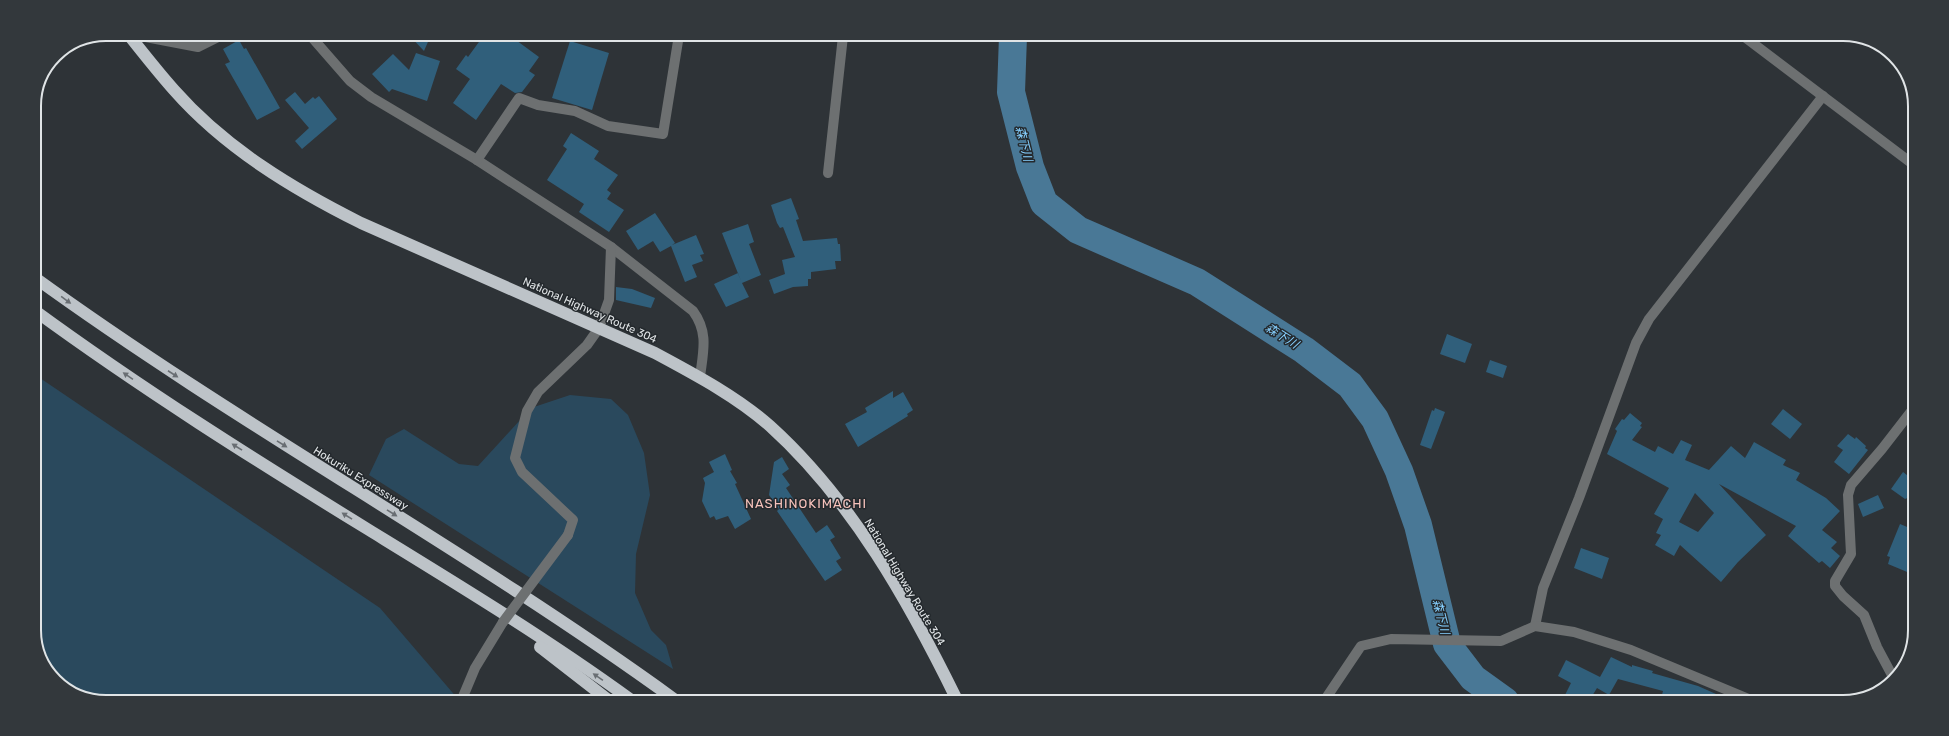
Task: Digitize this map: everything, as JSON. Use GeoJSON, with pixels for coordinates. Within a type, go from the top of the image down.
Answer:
{"type":"FeatureCollection","features":[{"type":"Feature","properties":{"kind":"highway","name":"National Highway Route 304"},"geometry":{"type":"LineString","coordinates":[[135,41],[174,91],[228,141],[318,201],[362,223],[655,353],[700,377],[736,400],[769,425],[832,492],[867,541],[914,619],[954,695]]}},
{"type":"Feature","properties":{"kind":"highway","name":"Hokuriku Expressway"},"geometry":{"type":"LineString","coordinates":[[41,282],[94,321],[170,372],[503,583],[620,660],[668,695]]}},
{"type":"Feature","properties":{"kind":"highway"},"geometry":{"type":"LineString","coordinates":[[41,315],[155,395],[369,530],[487,602],[624,695]]}},
{"type":"Feature","properties":{"kind":"highway"},"geometry":{"type":"LineString","coordinates":[[369,530],[400,554],[485,609],[551,655],[601,695]]}},
{"type":"Feature","properties":{"kind":"street"},"geometry":{"type":"LineString","coordinates":[[166,41],[198,47],[210,41]]}},
{"type":"Feature","properties":{"kind":"street"},"geometry":{"type":"LineString","coordinates":[[316,41],[350,81],[371,96],[477,160],[611,247],[693,311],[701,322],[704,335],[700,377]]}},
{"type":"Feature","properties":{"kind":"street"},"geometry":{"type":"LineString","coordinates":[[477,160],[519,98],[538,105],[575,111],[608,126],[663,134],[678,41]]}},
{"type":"Feature","properties":{"kind":"street"},"geometry":{"type":"LineString","coordinates":[[828,173],[843,41]]}},
{"type":"Feature","properties":{"kind":"street"},"geometry":{"type":"LineString","coordinates":[[1750,41],[1908,160]]}},
{"type":"Feature","properties":{"kind":"street"},"geometry":{"type":"LineString","coordinates":[[1536,626],[1543,588],[1580,498],[1636,343],[1649,319],[1823,96]]}},
{"type":"Feature","properties":{"kind":"street"},"geometry":{"type":"LineString","coordinates":[[464,695],[475,668],[503,622],[568,535],[573,520],[522,472],[515,458],[527,410],[538,392],[587,345],[599,328],[609,300],[611,247]]}},
{"type":"Feature","properties":{"kind":"street"},"geometry":{"type":"LineString","coordinates":[[1891,673],[1877,647],[1864,615],[1843,596],[1836,586],[1835,581],[1851,554],[1848,495],[1851,485],[1882,450],[1908,416]]}},
{"type":"Feature","properties":{"kind":"street"},"geometry":{"type":"LineString","coordinates":[[1328,695],[1361,646],[1391,638],[1501,641],[1536,626],[1574,632],[1631,650],[1739,695]]}},
{"type":"Feature","properties":{"kind":"shaded area"},"geometry":{"type":"Polygon","coordinates":[[[41,379],[380,608],[455,695],[106,695],[85,692],[70,684],[60,676],[50,662],[43,647],[41,634],[41,379]]]}},
{"type":"Feature","properties":{"kind":"shaded area"},"geometry":{"type":"Polygon","coordinates":[[[570,395],[611,399],[628,415],[644,453],[650,495],[636,554],[635,593],[651,630],[666,645],[673,669],[369,475],[386,439],[404,429],[459,464],[478,466],[531,408],[570,395]]]}},
{"type":"Feature","properties":{"kind":"building"},"geometry":{"type":"Polygon","coordinates":[[[240,41],[244,49],[246,48],[280,108],[257,120],[225,64],[230,62],[223,49],[240,41]]]}},
{"type":"Feature","properties":{"kind":"building"},"geometry":{"type":"Polygon","coordinates":[[[415,41],[428,41],[424,51],[415,41]]]}},
{"type":"Feature","properties":{"kind":"building"},"geometry":{"type":"Polygon","coordinates":[[[480,41],[517,41],[539,57],[529,71],[535,75],[522,92],[515,93],[501,84],[476,120],[453,103],[470,79],[456,69],[466,55],[468,57],[480,41]]]}},
{"type":"Feature","properties":{"kind":"building"},"geometry":{"type":"Polygon","coordinates":[[[570,41],[609,53],[592,110],[552,98],[570,41]]]}},
{"type":"Feature","properties":{"kind":"building"},"geometry":{"type":"Polygon","coordinates":[[[416,53],[440,61],[427,101],[392,89],[389,92],[372,74],[393,54],[409,70],[416,53]]]}},
{"type":"Feature","properties":{"kind":"building"},"geometry":{"type":"Polygon","coordinates":[[[295,92],[305,104],[313,97],[315,99],[319,96],[337,119],[302,149],[295,141],[309,128],[285,100],[295,92]]]}},
{"type":"Feature","properties":{"kind":"building"},"geometry":{"type":"Polygon","coordinates":[[[571,133],[599,151],[594,159],[618,175],[607,190],[611,193],[607,199],[624,210],[609,232],[579,212],[584,204],[547,180],[567,149],[563,146],[571,133]]]}},
{"type":"Feature","properties":{"kind":"building"},"geometry":{"type":"Polygon","coordinates":[[[791,198],[799,219],[796,220],[803,241],[837,238],[838,244],[840,244],[841,261],[835,261],[836,269],[811,272],[811,279],[808,279],[808,286],[793,287],[774,294],[769,280],[785,274],[782,260],[795,257],[783,227],[780,228],[777,223],[771,205],[791,198]]]}},
{"type":"Feature","properties":{"kind":"building"},"geometry":{"type":"Polygon","coordinates":[[[655,213],[675,243],[672,245],[696,235],[704,254],[700,255],[703,261],[692,265],[697,277],[685,282],[671,246],[660,252],[653,241],[638,250],[626,231],[655,213]]]}},
{"type":"Feature","properties":{"kind":"building"},"geometry":{"type":"Polygon","coordinates":[[[748,224],[754,242],[749,244],[761,275],[742,283],[749,297],[726,307],[714,284],[738,273],[722,233],[748,224]]]}},
{"type":"Feature","properties":{"kind":"building"},"geometry":{"type":"Polygon","coordinates":[[[616,287],[632,289],[655,298],[651,308],[616,300],[616,287]]]}},
{"type":"Feature","properties":{"kind":"building"},"geometry":{"type":"Polygon","coordinates":[[[1447,334],[1472,344],[1465,363],[1440,354],[1447,334]]]}},
{"type":"Feature","properties":{"kind":"building"},"geometry":{"type":"Polygon","coordinates":[[[1490,360],[1507,366],[1503,378],[1486,372],[1490,360]]]}},
{"type":"Feature","properties":{"kind":"building"},"geometry":{"type":"Polygon","coordinates":[[[893,391],[893,398],[903,392],[913,410],[907,414],[908,416],[858,447],[845,424],[867,412],[865,408],[893,391]]]}},
{"type":"Feature","properties":{"kind":"building"},"geometry":{"type":"Polygon","coordinates":[[[1435,408],[1445,412],[1431,449],[1420,445],[1432,410],[1434,411],[1435,408]]]}},
{"type":"Feature","properties":{"kind":"building"},"geometry":{"type":"Polygon","coordinates":[[[1783,409],[1802,424],[1790,439],[1771,424],[1783,409]]]}},
{"type":"Feature","properties":{"kind":"building"},"geometry":{"type":"Polygon","coordinates":[[[1630,413],[1642,423],[1640,426],[1642,427],[1632,440],[1655,452],[1658,446],[1673,454],[1681,440],[1692,445],[1685,460],[1709,470],[1731,446],[1745,458],[1754,442],[1786,460],[1783,465],[1800,473],[1796,480],[1826,498],[1840,511],[1822,530],[1837,542],[1831,548],[1840,556],[1830,568],[1822,561],[1819,563],[1788,536],[1796,526],[1719,484],[1766,535],[1738,562],[1721,582],[1680,545],[1674,556],[1655,545],[1661,535],[1656,533],[1663,519],[1654,514],[1669,488],[1607,454],[1617,431],[1615,429],[1622,419],[1624,420],[1630,413]],[[1695,493],[1679,522],[1698,532],[1714,513],[1695,493]]]}},
{"type":"Feature","properties":{"kind":"building"},"geometry":{"type":"Polygon","coordinates":[[[1848,434],[1855,439],[1856,437],[1866,446],[1865,448],[1868,450],[1849,474],[1834,462],[1843,450],[1837,446],[1848,434]]]}},
{"type":"Feature","properties":{"kind":"building"},"geometry":{"type":"Polygon","coordinates":[[[725,454],[732,470],[730,471],[737,483],[735,484],[751,519],[735,529],[728,516],[716,520],[714,516],[710,518],[702,501],[705,483],[703,478],[714,472],[709,462],[725,454]]]}},
{"type":"Feature","properties":{"kind":"building"},"geometry":{"type":"Polygon","coordinates":[[[782,457],[789,469],[782,474],[790,485],[786,488],[816,533],[827,525],[835,537],[830,540],[841,558],[836,561],[842,570],[825,581],[777,511],[779,509],[769,495],[774,462],[782,457]]]}},
{"type":"Feature","properties":{"kind":"building"},"geometry":{"type":"Polygon","coordinates":[[[1903,472],[1908,476],[1908,498],[1905,499],[1891,489],[1903,472]]]}},
{"type":"Feature","properties":{"kind":"building"},"geometry":{"type":"Polygon","coordinates":[[[1878,495],[1884,508],[1863,517],[1858,504],[1878,495]]]}},
{"type":"Feature","properties":{"kind":"building"},"geometry":{"type":"Polygon","coordinates":[[[1900,524],[1908,527],[1908,572],[1888,564],[1890,557],[1887,556],[1900,524]]]}},
{"type":"Feature","properties":{"kind":"building"},"geometry":{"type":"Polygon","coordinates":[[[1581,548],[1609,558],[1602,579],[1574,568],[1581,548]]]}},
{"type":"Feature","properties":{"kind":"building"},"geometry":{"type":"Polygon","coordinates":[[[1611,657],[1632,667],[1632,665],[1653,671],[1652,673],[1698,686],[1718,695],[1662,695],[1663,691],[1618,679],[1609,695],[1597,688],[1593,695],[1565,695],[1571,683],[1558,676],[1566,660],[1600,677],[1611,657]]]}},
{"type":"Feature","properties":{"kind":"waterway","name":"森下川"},"geometry":{"type":"LineString","coordinates":[[1013,41],[1011,92],[1030,167],[1044,203],[1078,230],[1197,282],[1304,350],[1350,385],[1375,419],[1399,471],[1418,525],[1447,644],[1473,678],[1497,695]]}},
{"type":"Feature","properties":{"kind":"district","name":"NASHINOKIMACHI"},"geometry":{"type":"Point","coordinates":[806,503]}}]}
